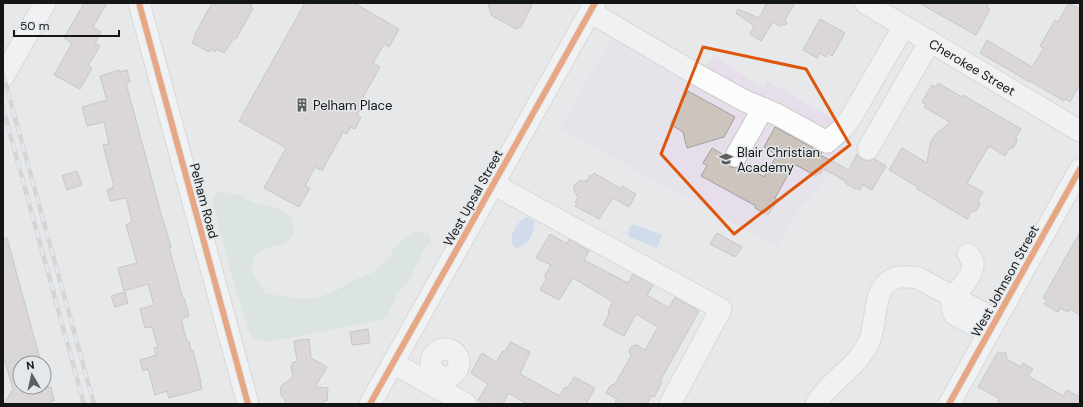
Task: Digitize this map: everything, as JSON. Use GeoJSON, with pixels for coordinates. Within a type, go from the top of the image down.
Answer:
{"type":"FeatureCollection","features":[{"type":"Feature","properties":{"kind":"street"},"geometry":{"type":"LineString","coordinates":[[3,77],[45,3]]}},
{"type":"Feature","properties":{"kind":"street","name":"Pelham Road"},"geometry":{"type":"LineString","coordinates":[[139,3],[248,404]]}},
{"type":"Feature","properties":{"kind":"street","name":"Cherokee Street"},"geometry":{"type":"LineString","coordinates":[[865,3],[897,15],[930,41],[1080,131]]}},
{"type":"Feature","properties":{"kind":"street"},"geometry":{"type":"LineString","coordinates":[[592,8],[696,74],[743,100],[778,115],[828,142],[844,128],[850,119],[897,15]]}},
{"type":"Feature","properties":{"kind":"street","name":"West Upsal Street"},"geometry":{"type":"LineString","coordinates":[[370,404],[592,8]]}},
{"type":"Feature","properties":{"kind":"street"},"geometry":{"type":"LineString","coordinates":[[868,149],[930,41]]}},
{"type":"Feature","properties":{"kind":"street"},"geometry":{"type":"LineString","coordinates":[[736,156],[763,108]]}},
{"type":"Feature","properties":{"kind":"street","name":"West Johnson Street"},"geometry":{"type":"LineString","coordinates":[[949,404],[1080,169]]}},
{"type":"Feature","properties":{"kind":"street"},"geometry":{"type":"LineString","coordinates":[[494,184],[721,309],[670,404]]}},
{"type":"Feature","properties":{"kind":"street"},"geometry":{"type":"LineString","coordinates":[[952,297],[964,284],[973,269],[973,260],[968,254]]}},
{"type":"Feature","properties":{"kind":"street"},"geometry":{"type":"LineString","coordinates":[[819,403],[834,383],[851,368],[864,351],[870,340],[881,290],[885,285],[898,276],[918,278],[952,297],[992,327]]}},
{"type":"Feature","properties":{"kind":"street"},"geometry":{"type":"LineString","coordinates":[[393,363],[435,380],[466,404]]}},
{"type":"Feature","properties":{"kind":"highlighted area"},"geometry":{"type":"Polygon","coordinates":[[[703,47],[806,69],[850,145],[734,234],[661,154],[703,47]]]}},
{"type":"Feature","properties":{"kind":"shaded area","name":"Blair Christian Academy"},"geometry":{"type":"Polygon","coordinates":[[[622,19],[704,70],[714,55],[763,88],[767,81],[853,130],[820,188],[791,218],[778,247],[560,129],[622,19]]]}},
{"type":"Feature","properties":{"kind":"green space"},"geometry":{"type":"Polygon","coordinates":[[[224,192],[241,196],[252,202],[277,208],[291,217],[293,230],[289,240],[285,243],[262,250],[253,260],[252,267],[254,273],[266,294],[304,299],[320,297],[374,272],[389,259],[393,250],[404,239],[416,232],[429,235],[431,242],[425,248],[409,280],[396,296],[387,316],[381,320],[272,341],[261,341],[253,338],[249,330],[235,287],[212,200],[216,193],[224,192]]]}},
{"type":"Feature","properties":{"kind":"water"},"geometry":{"type":"Polygon","coordinates":[[[527,217],[534,221],[532,234],[524,245],[516,248],[512,244],[513,232],[517,225],[527,217]]]}},
{"type":"Feature","properties":{"kind":"water"},"geometry":{"type":"Polygon","coordinates":[[[635,225],[662,235],[657,248],[629,237],[628,233],[630,226],[635,225]]]}},
{"type":"Feature","properties":{"kind":"building"},"geometry":{"type":"Polygon","coordinates":[[[84,3],[107,3],[93,27],[101,32],[95,43],[100,46],[88,66],[92,68],[80,89],[54,75],[72,43],[64,38],[84,3]]]}},
{"type":"Feature","properties":{"kind":"building"},"geometry":{"type":"Polygon","coordinates":[[[212,3],[253,3],[250,7],[253,8],[236,39],[234,38],[224,53],[216,49],[215,52],[211,49],[209,52],[192,43],[195,37],[194,36],[212,3]]]}},
{"type":"Feature","properties":{"kind":"building","name":"Pelham Place"},"geometry":{"type":"Polygon","coordinates":[[[305,3],[354,3],[399,29],[389,47],[384,44],[373,63],[380,67],[358,106],[361,108],[357,115],[361,117],[355,129],[350,127],[347,134],[343,132],[322,171],[315,167],[305,186],[310,188],[299,207],[264,188],[286,148],[239,121],[305,3]]]}},
{"type":"Feature","properties":{"kind":"building"},"geometry":{"type":"Polygon","coordinates":[[[488,3],[533,3],[521,27],[516,29],[491,15],[488,3]]]}},
{"type":"Feature","properties":{"kind":"building"},"geometry":{"type":"Polygon","coordinates":[[[767,3],[795,3],[785,19],[787,24],[779,26],[773,22],[761,41],[750,34],[754,26],[736,13],[738,9],[759,18],[767,3]]]}},
{"type":"Feature","properties":{"kind":"building"},"geometry":{"type":"Polygon","coordinates":[[[919,3],[989,3],[987,7],[990,9],[976,35],[919,3]]]}},
{"type":"Feature","properties":{"kind":"building"},"geometry":{"type":"Polygon","coordinates":[[[1069,3],[1080,9],[1080,84],[1070,102],[1065,99],[1064,101],[980,53],[987,40],[1032,67],[1044,48],[1040,46],[1055,20],[1058,22],[1069,3]]]}},
{"type":"Feature","properties":{"kind":"building"},"geometry":{"type":"Polygon","coordinates":[[[820,19],[845,33],[832,56],[828,53],[826,57],[820,53],[817,58],[803,50],[820,19]]]}},
{"type":"Feature","properties":{"kind":"building"},"geometry":{"type":"Polygon","coordinates":[[[120,70],[120,72],[127,70],[130,82],[126,83],[171,247],[169,247],[183,299],[184,298],[189,316],[181,319],[187,342],[189,341],[191,351],[193,350],[201,382],[202,389],[169,398],[167,391],[155,395],[148,369],[143,371],[140,360],[156,355],[154,348],[158,347],[152,327],[145,328],[140,309],[154,305],[148,284],[124,291],[118,268],[137,263],[126,225],[132,222],[126,198],[110,201],[107,190],[113,188],[112,186],[114,186],[103,145],[109,144],[104,122],[87,126],[82,107],[107,100],[100,76],[120,70]]]}},
{"type":"Feature","properties":{"kind":"building"},"geometry":{"type":"Polygon","coordinates":[[[938,83],[962,97],[963,95],[1021,129],[1016,137],[1017,141],[1013,148],[1009,149],[1005,156],[989,146],[978,164],[967,183],[983,192],[978,200],[980,204],[976,211],[972,211],[967,219],[889,170],[902,148],[927,163],[930,144],[935,135],[950,122],[924,107],[926,104],[922,102],[932,85],[936,87],[938,83]]]}},
{"type":"Feature","properties":{"kind":"building"},"geometry":{"type":"Polygon","coordinates":[[[688,91],[735,117],[724,137],[687,148],[683,132],[670,124],[688,91]]]}},
{"type":"Feature","properties":{"kind":"building"},"geometry":{"type":"Polygon","coordinates":[[[775,127],[822,153],[820,155],[849,170],[857,154],[862,160],[868,161],[874,159],[886,166],[872,190],[863,185],[860,190],[855,189],[837,176],[823,169],[820,174],[818,173],[816,176],[794,164],[775,198],[778,200],[768,215],[755,208],[756,206],[701,176],[707,166],[703,163],[712,148],[724,155],[726,162],[730,167],[737,168],[743,165],[764,177],[777,155],[764,147],[775,127]]]}},
{"type":"Feature","properties":{"kind":"building"},"geometry":{"type":"Polygon","coordinates":[[[77,171],[82,185],[67,190],[62,176],[77,171]]]}},
{"type":"Feature","properties":{"kind":"building"},"geometry":{"type":"Polygon","coordinates":[[[594,173],[621,189],[622,186],[636,194],[629,207],[613,198],[599,219],[575,206],[577,203],[575,202],[578,197],[574,190],[574,186],[579,181],[587,181],[590,175],[592,176],[594,173]]]}},
{"type":"Feature","properties":{"kind":"building"},"geometry":{"type":"Polygon","coordinates":[[[1080,232],[1080,315],[1069,309],[1068,312],[1060,308],[1058,312],[1044,304],[1047,300],[1043,298],[1080,232]]]}},
{"type":"Feature","properties":{"kind":"building"},"geometry":{"type":"Polygon","coordinates":[[[717,233],[742,247],[735,257],[710,244],[717,233]]]}},
{"type":"Feature","properties":{"kind":"building"},"geometry":{"type":"Polygon","coordinates":[[[550,234],[567,244],[569,239],[589,251],[584,260],[628,283],[633,274],[653,285],[647,295],[669,308],[675,297],[699,311],[660,381],[662,382],[654,397],[651,396],[647,404],[614,404],[617,399],[606,393],[610,386],[615,384],[631,356],[629,350],[632,346],[637,345],[645,350],[658,327],[636,314],[624,336],[603,325],[613,302],[573,278],[559,300],[540,290],[546,279],[545,275],[551,265],[536,258],[550,234]]]}},
{"type":"Feature","properties":{"kind":"building"},"geometry":{"type":"Polygon","coordinates":[[[7,238],[39,355],[12,355],[12,386],[3,355],[3,239],[7,238]]]}},
{"type":"Feature","properties":{"kind":"building"},"geometry":{"type":"Polygon","coordinates":[[[125,292],[128,303],[115,307],[111,296],[125,292]]]}},
{"type":"Feature","properties":{"kind":"building"},"geometry":{"type":"Polygon","coordinates":[[[368,329],[370,343],[352,345],[350,332],[368,329]]]}},
{"type":"Feature","properties":{"kind":"building"},"geometry":{"type":"Polygon","coordinates":[[[309,339],[311,358],[327,367],[315,387],[328,388],[327,401],[324,401],[322,404],[285,404],[285,400],[280,394],[281,386],[293,377],[291,367],[293,362],[297,361],[294,341],[309,339]]]}},
{"type":"Feature","properties":{"kind":"building"},"geometry":{"type":"Polygon","coordinates":[[[511,342],[530,352],[520,374],[560,396],[564,388],[568,387],[574,377],[595,388],[586,404],[527,404],[508,393],[503,404],[485,404],[478,400],[488,384],[471,373],[478,360],[482,353],[496,362],[511,342]]]}},
{"type":"Feature","properties":{"kind":"building"},"geometry":{"type":"Polygon","coordinates":[[[997,353],[1006,353],[1007,359],[1021,367],[1023,363],[1033,369],[1028,376],[1063,396],[1067,390],[1080,397],[1080,404],[997,404],[1000,399],[978,387],[997,353]]]}},
{"type":"Feature","properties":{"kind":"building"},"geometry":{"type":"Polygon","coordinates":[[[12,391],[12,395],[52,395],[52,392],[54,401],[51,401],[51,404],[4,404],[12,391]]]}},
{"type":"Feature","properties":{"kind":"railway"},"geometry":{"type":"LineString","coordinates":[[3,74],[94,404]]}},
{"type":"Feature","properties":{"kind":"railway"},"geometry":{"type":"LineString","coordinates":[[3,108],[84,404]]}},
{"type":"Feature","properties":{"kind":"cycle path"},"geometry":{"type":"LineString","coordinates":[[139,3],[248,404]]}},
{"type":"Feature","properties":{"kind":"cycle path"},"geometry":{"type":"LineString","coordinates":[[370,404],[595,3]]}},
{"type":"Feature","properties":{"kind":"cycle path"},"geometry":{"type":"LineString","coordinates":[[949,404],[1080,169]]}},
{"type":"Feature","properties":{"kind":"place","name":"Pelham Place"},"geometry":{"type":"Point","coordinates":[302,105]}},
{"type":"Feature","properties":{"kind":"place","name":"Blair Christian Academy"},"geometry":{"type":"Point","coordinates":[726,159]}}]}
